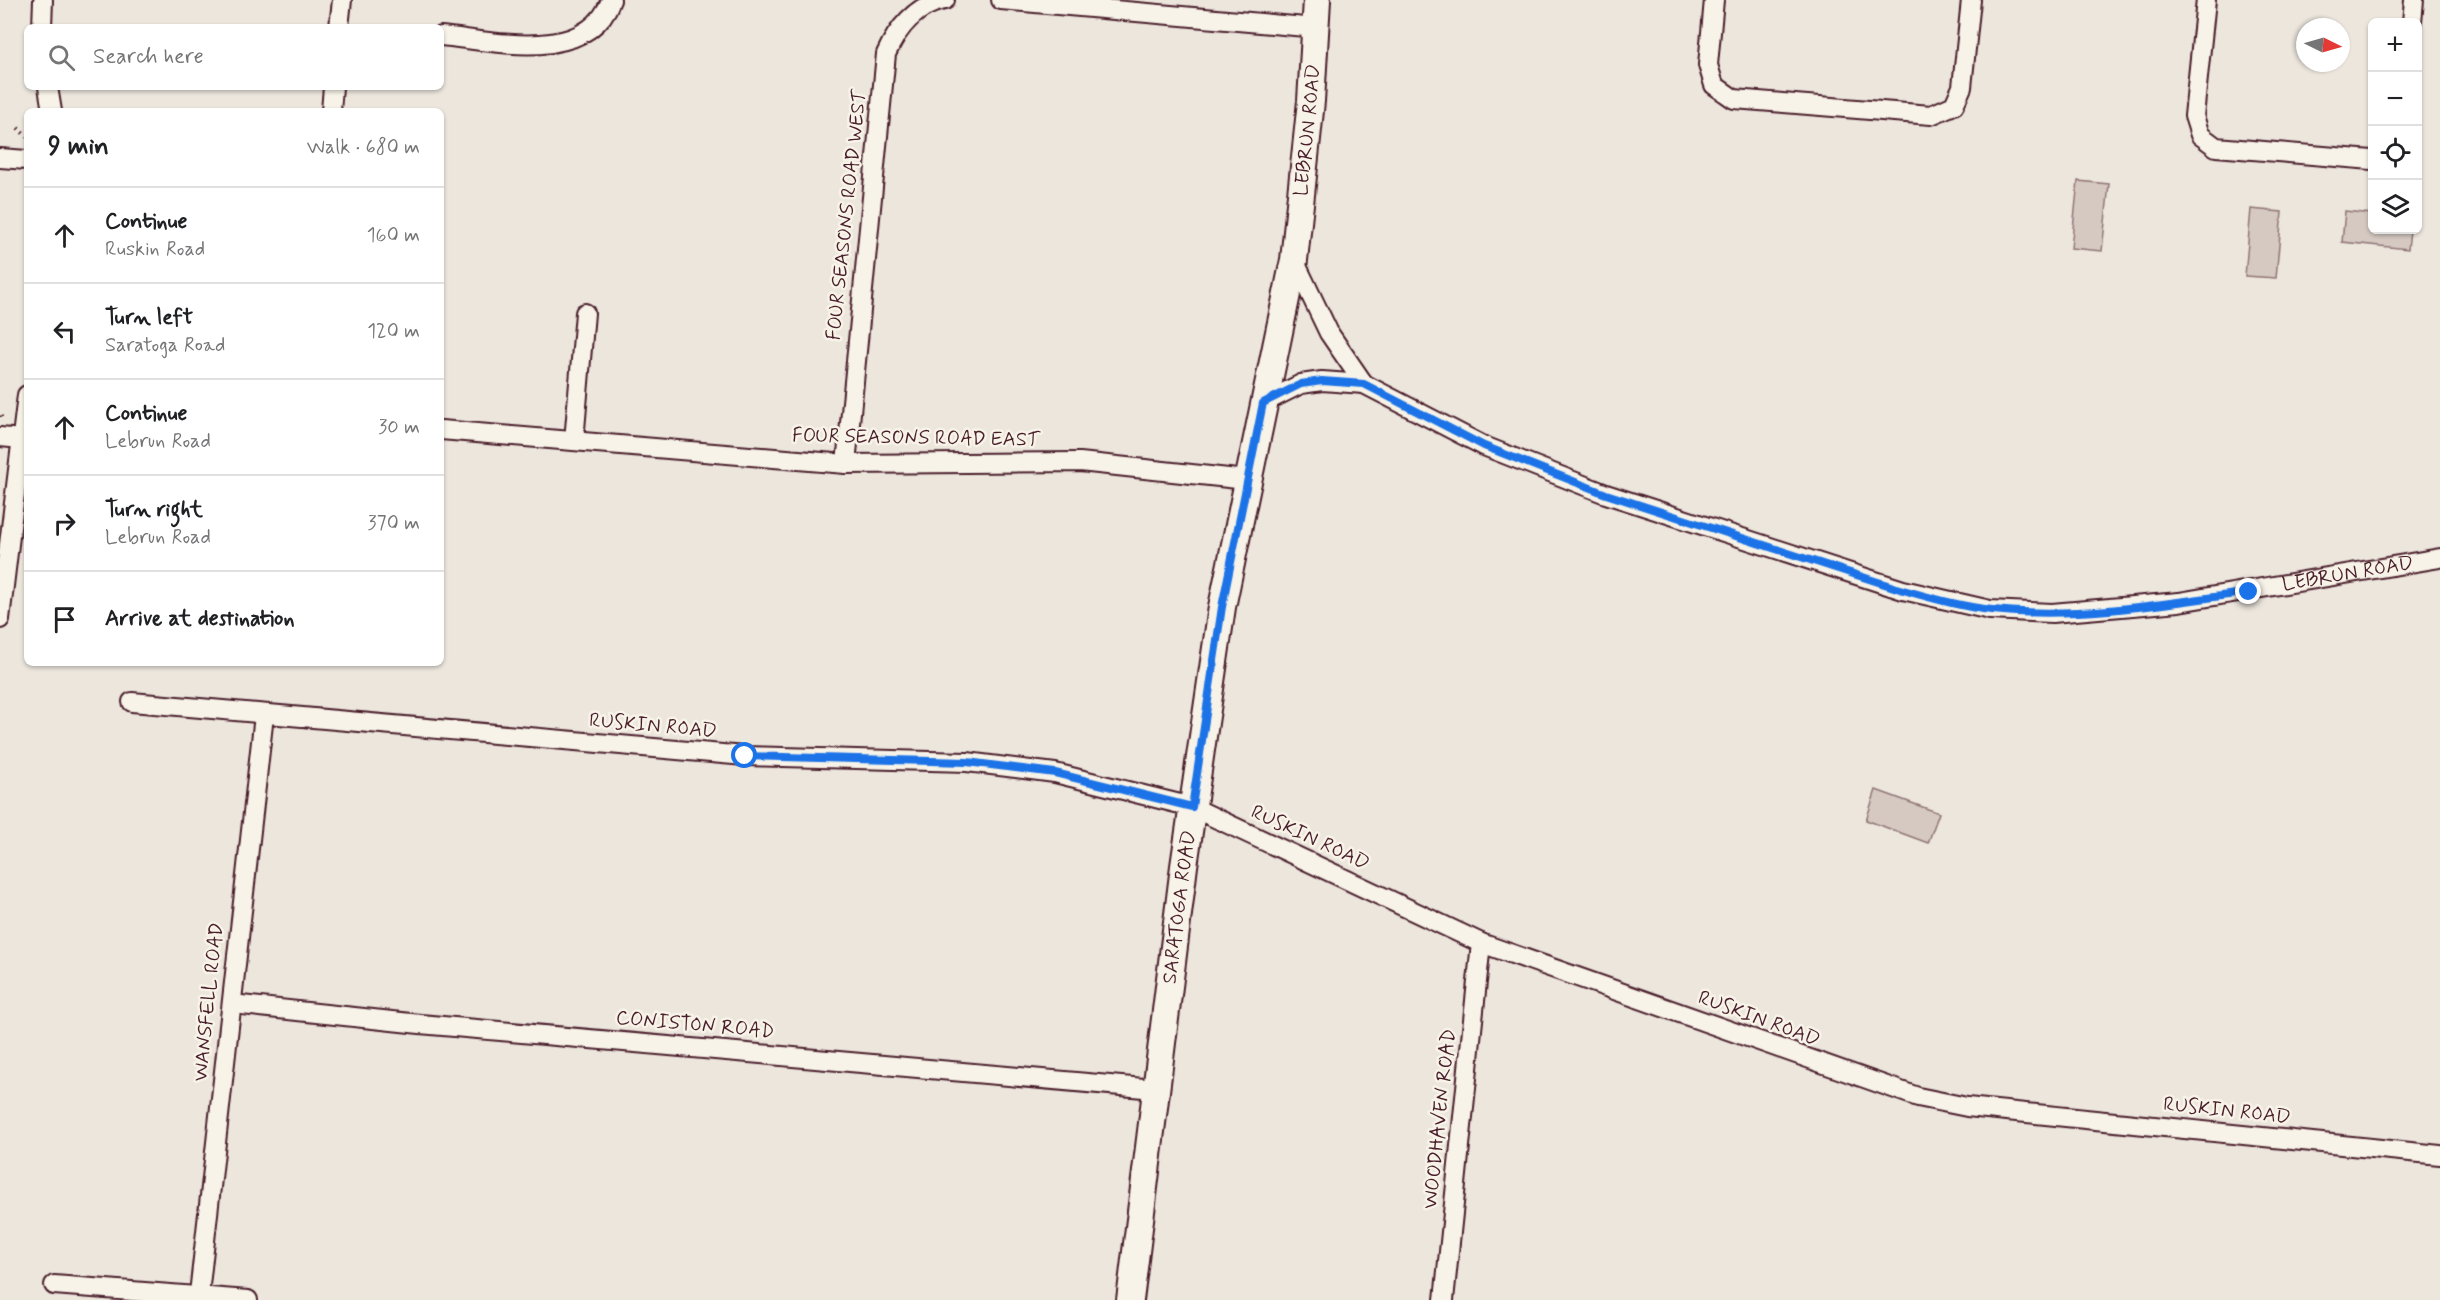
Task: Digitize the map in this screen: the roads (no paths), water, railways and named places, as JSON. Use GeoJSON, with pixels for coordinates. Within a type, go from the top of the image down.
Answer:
{"type":"FeatureCollection","features":[{"type":"Feature","properties":{"kind":"street"},"geometry":{"type":"LineString","coordinates":[[42,24],[43,0]]}},
{"type":"Feature","properties":{"kind":"street"},"geometry":{"type":"LineString","coordinates":[[339,24],[342,0]]}},
{"type":"Feature","properties":{"kind":"street"},"geometry":{"type":"LineString","coordinates":[[444,36],[542,45],[567,41],[585,32],[598,21],[611,0]]}},
{"type":"Feature","properties":{"kind":"street","name":"FOUR SEASONS ROAD WEST"},"geometry":{"type":"LineString","coordinates":[[846,464],[886,54],[894,37],[906,22],[921,9],[945,0]]}},
{"type":"Feature","properties":{"kind":"street"},"geometry":{"type":"LineString","coordinates":[[1000,0],[1317,28]]}},
{"type":"Feature","properties":{"kind":"street","name":"LEBRUN ROAD"},"geometry":{"type":"LineString","coordinates":[[1247,480],[1294,260],[1317,28],[1317,0]]}},
{"type":"Feature","properties":{"kind":"street"},"geometry":{"type":"LineString","coordinates":[[1714,0],[1708,65],[1714,85],[1734,99],[1931,115],[1954,105],[1962,87],[1971,0]]}},
{"type":"Feature","properties":{"kind":"street"},"geometry":{"type":"LineString","coordinates":[[2206,0],[2194,116],[2200,135],[2216,147],[2368,160]]}},
{"type":"Feature","properties":{"kind":"street"},"geometry":{"type":"LineString","coordinates":[[2412,18],[2414,0]]}},
{"type":"Feature","properties":{"kind":"street"},"geometry":{"type":"LineString","coordinates":[[48,90],[52,108]]}},
{"type":"Feature","properties":{"kind":"street"},"geometry":{"type":"LineString","coordinates":[[331,108],[333,90]]}},
{"type":"Feature","properties":{"kind":"street"},"geometry":{"type":"LineString","coordinates":[[0,158],[24,160]]}},
{"type":"Feature","properties":{"kind":"street","name":"LEBRUN ROAD"},"geometry":{"type":"LineString","coordinates":[[1294,260],[1329,333],[1364,384]]}},
{"type":"Feature","properties":{"kind":"street"},"geometry":{"type":"LineString","coordinates":[[574,441],[585,313]]}},
{"type":"Feature","properties":{"kind":"street","name":"LEBRUN ROAD"},"geometry":{"type":"LineString","coordinates":[[1263,403],[1301,384],[1322,381],[1364,384],[1484,446],[1606,494],[1903,590],[1970,607],[2052,613],[2179,602],[2440,558]]}},
{"type":"Feature","properties":{"kind":"street"},"geometry":{"type":"LineString","coordinates":[[0,619],[24,421]]}},
{"type":"Feature","properties":{"kind":"street","name":"FOUR SEASONS ROAD EAST"},"geometry":{"type":"LineString","coordinates":[[444,430],[846,464],[1080,462],[1247,480]]}},
{"type":"Feature","properties":{"kind":"street"},"geometry":{"type":"LineString","coordinates":[[0,437],[22,439]]}},
{"type":"Feature","properties":{"kind":"street","name":"SARATOGA ROAD"},"geometry":{"type":"LineString","coordinates":[[1130,1300],[1192,807],[1222,607],[1247,480]]}},
{"type":"Feature","properties":{"kind":"street","name":"RUSKIN ROAD"},"geometry":{"type":"LineString","coordinates":[[132,702],[745,756],[967,762],[1055,773],[1192,807],[1481,943],[1918,1097],[1979,1109],[2440,1155]]}},
{"type":"Feature","properties":{"kind":"street","name":"WANSFELL ROAD"},"geometry":{"type":"LineString","coordinates":[[200,1294],[264,715]]}},
{"type":"Feature","properties":{"kind":"street","name":"WOODHAVEN ROAD"},"geometry":{"type":"LineString","coordinates":[[1444,1300],[1481,943]]}},
{"type":"Feature","properties":{"kind":"street","name":"CONISTON ROAD"},"geometry":{"type":"LineString","coordinates":[[232,1004],[420,1024],[928,1067],[1155,1089]]}},
{"type":"Feature","properties":{"kind":"street"},"geometry":{"type":"LineString","coordinates":[[54,1285],[200,1294],[248,1300]]}}]}
